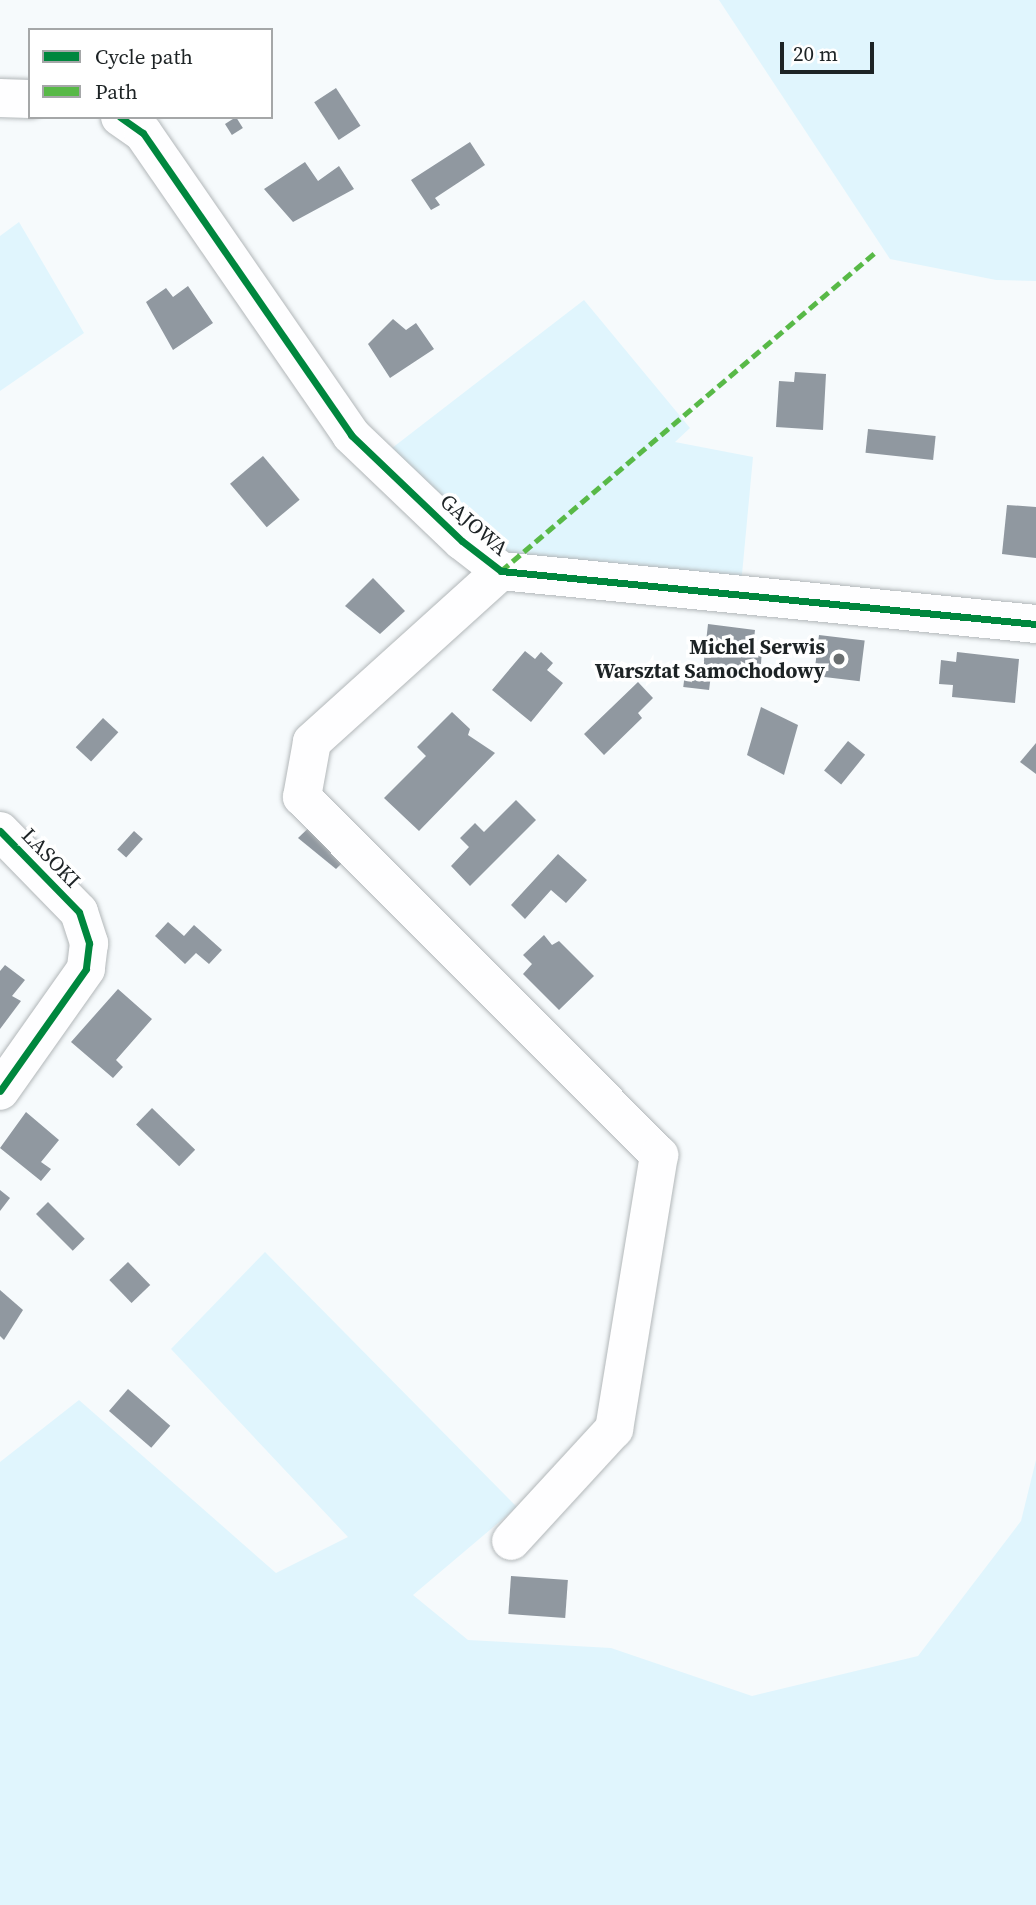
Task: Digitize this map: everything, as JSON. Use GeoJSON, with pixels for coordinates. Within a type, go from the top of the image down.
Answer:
{"type":"FeatureCollection","features":[{"type":"Feature","properties":{"kind":"street"},"geometry":{"type":"LineString","coordinates":[[0,97],[28,99]]}},
{"type":"Feature","properties":{"kind":"street","name":"GAJOWA"},"geometry":{"type":"LineString","coordinates":[[123,119],[143,133],[351,435],[462,541],[501,571],[1036,624]]}},
{"type":"Feature","properties":{"kind":"street"},"geometry":{"type":"LineString","coordinates":[[501,571],[312,742],[302,797],[659,1155],[614,1429],[511,1541]]}},
{"type":"Feature","properties":{"kind":"street","name":"LASOKI"},"geometry":{"type":"LineString","coordinates":[[0,831],[79,912],[89,943],[86,970],[0,1091]]}},
{"type":"Feature","properties":{"kind":"shaded area"},"geometry":{"type":"Polygon","coordinates":[[[719,0],[1036,0],[1036,281],[996,280],[890,259],[719,0]]]}},
{"type":"Feature","properties":{"kind":"shaded area"},"geometry":{"type":"Polygon","coordinates":[[[19,222],[84,333],[0,391],[0,236],[19,222]]]}},
{"type":"Feature","properties":{"kind":"shaded area"},"geometry":{"type":"Polygon","coordinates":[[[584,300],[690,428],[675,442],[753,457],[741,585],[555,562],[471,544],[383,455],[584,300]]]}},
{"type":"Feature","properties":{"kind":"shaded area"},"geometry":{"type":"Polygon","coordinates":[[[265,1252],[517,1507],[413,1595],[468,1640],[611,1648],[752,1696],[918,1656],[1021,1521],[1036,1460],[1036,1905],[0,1905],[0,1462],[79,1400],[276,1573],[348,1537],[171,1349],[265,1252]]]}},
{"type":"Feature","properties":{"kind":"building"},"geometry":{"type":"Polygon","coordinates":[[[336,88],[361,126],[339,140],[314,102],[336,88]]]}},
{"type":"Feature","properties":{"kind":"building"},"geometry":{"type":"Polygon","coordinates":[[[237,119],[243,128],[232,135],[225,124],[237,119]]]}},
{"type":"Feature","properties":{"kind":"building"},"geometry":{"type":"Polygon","coordinates":[[[470,142],[485,165],[435,198],[440,205],[431,210],[411,180],[470,142]]]}},
{"type":"Feature","properties":{"kind":"building"},"geometry":{"type":"Polygon","coordinates":[[[305,162],[318,181],[339,166],[354,189],[293,222],[264,189],[305,162]]]}},
{"type":"Feature","properties":{"kind":"building"},"geometry":{"type":"Polygon","coordinates":[[[188,286],[213,323],[173,350],[146,302],[166,288],[173,297],[188,286]]]}},
{"type":"Feature","properties":{"kind":"building"},"geometry":{"type":"Polygon","coordinates":[[[393,319],[406,330],[416,323],[434,349],[390,378],[368,344],[393,319]]]}},
{"type":"Feature","properties":{"kind":"building"},"geometry":{"type":"Polygon","coordinates":[[[795,372],[826,374],[823,430],[776,427],[779,381],[794,382],[795,372]]]}},
{"type":"Feature","properties":{"kind":"building"},"geometry":{"type":"Polygon","coordinates":[[[868,429],[936,436],[933,460],[865,453],[868,429]]]}},
{"type":"Feature","properties":{"kind":"building"},"geometry":{"type":"Polygon","coordinates":[[[263,456],[300,500],[267,527],[230,484],[263,456]]]}},
{"type":"Feature","properties":{"kind":"building"},"geometry":{"type":"Polygon","coordinates":[[[1007,505],[1036,507],[1036,558],[1002,554],[1007,505]]]}},
{"type":"Feature","properties":{"kind":"building"},"geometry":{"type":"Polygon","coordinates":[[[373,578],[405,611],[380,634],[345,606],[373,578]]]}},
{"type":"Feature","properties":{"kind":"building"},"geometry":{"type":"Polygon","coordinates":[[[708,624],[755,630],[753,648],[762,649],[761,664],[751,663],[750,675],[703,669],[708,624]]]}},
{"type":"Feature","properties":{"kind":"building","name":"Michel Serwis Warsztat Samochodowy"},"geometry":{"type":"Polygon","coordinates":[[[819,635],[865,641],[860,681],[814,676],[819,635]]]}},
{"type":"Feature","properties":{"kind":"building"},"geometry":{"type":"Polygon","coordinates":[[[525,651],[535,659],[541,652],[553,663],[547,670],[563,683],[531,722],[492,690],[525,651]]]}},
{"type":"Feature","properties":{"kind":"building"},"geometry":{"type":"Polygon","coordinates":[[[957,652],[1019,659],[1015,703],[952,697],[953,685],[939,684],[941,660],[956,662],[957,652]]]}},
{"type":"Feature","properties":{"kind":"building"},"geometry":{"type":"Polygon","coordinates":[[[685,673],[711,676],[709,690],[683,687],[685,673]]]}},
{"type":"Feature","properties":{"kind":"building"},"geometry":{"type":"Polygon","coordinates":[[[638,682],[653,698],[638,713],[642,718],[604,755],[584,734],[638,682]]]}},
{"type":"Feature","properties":{"kind":"building"},"geometry":{"type":"Polygon","coordinates":[[[761,707],[798,725],[784,775],[747,755],[761,707]]]}},
{"type":"Feature","properties":{"kind":"building"},"geometry":{"type":"Polygon","coordinates":[[[452,712],[470,729],[468,735],[495,753],[419,831],[384,798],[426,756],[417,747],[452,712]]]}},
{"type":"Feature","properties":{"kind":"building"},"geometry":{"type":"Polygon","coordinates":[[[103,718],[118,732],[91,762],[76,747],[103,718]]]}},
{"type":"Feature","properties":{"kind":"building"},"geometry":{"type":"Polygon","coordinates":[[[848,741],[865,755],[841,784],[824,771],[848,741]]]}},
{"type":"Feature","properties":{"kind":"building"},"geometry":{"type":"Polygon","coordinates":[[[1036,743],[1036,774],[1020,762],[1036,743]]]}},
{"type":"Feature","properties":{"kind":"building"},"geometry":{"type":"Polygon","coordinates":[[[516,800],[536,820],[470,886],[451,866],[469,847],[460,838],[475,823],[484,832],[516,800]]]}},
{"type":"Feature","properties":{"kind":"building"},"geometry":{"type":"Polygon","coordinates":[[[319,818],[347,858],[336,869],[298,838],[319,818]]]}},
{"type":"Feature","properties":{"kind":"building"},"geometry":{"type":"Polygon","coordinates":[[[134,831],[143,839],[126,858],[117,850],[134,831]]]}},
{"type":"Feature","properties":{"kind":"building"},"geometry":{"type":"Polygon","coordinates":[[[558,854],[587,880],[566,903],[551,890],[525,919],[511,905],[558,854]]]}},
{"type":"Feature","properties":{"kind":"building"},"geometry":{"type":"Polygon","coordinates":[[[168,922],[184,936],[194,925],[222,950],[209,964],[196,953],[185,964],[155,936],[168,922]]]}},
{"type":"Feature","properties":{"kind":"building"},"geometry":{"type":"Polygon","coordinates":[[[544,935],[552,945],[559,941],[594,976],[559,1010],[523,974],[532,964],[523,955],[544,935]]]}},
{"type":"Feature","properties":{"kind":"building"},"geometry":{"type":"Polygon","coordinates":[[[5,965],[25,980],[12,996],[21,1001],[0,1029],[0,971],[5,965]]]}},
{"type":"Feature","properties":{"kind":"building"},"geometry":{"type":"Polygon","coordinates":[[[118,989],[152,1019],[116,1060],[123,1067],[113,1078],[71,1042],[118,989]]]}},
{"type":"Feature","properties":{"kind":"building"},"geometry":{"type":"Polygon","coordinates":[[[152,1108],[195,1150],[179,1166],[136,1125],[152,1108]]]}},
{"type":"Feature","properties":{"kind":"building"},"geometry":{"type":"Polygon","coordinates":[[[26,1112],[59,1140],[41,1162],[51,1169],[41,1181],[0,1148],[26,1112]]]}},
{"type":"Feature","properties":{"kind":"building"},"geometry":{"type":"Polygon","coordinates":[[[0,1190],[10,1198],[0,1211],[0,1190]]]}},
{"type":"Feature","properties":{"kind":"building"},"geometry":{"type":"Polygon","coordinates":[[[48,1202],[85,1239],[73,1251],[36,1214],[48,1202]]]}},
{"type":"Feature","properties":{"kind":"building"},"geometry":{"type":"Polygon","coordinates":[[[128,1262],[150,1285],[132,1303],[109,1280],[128,1262]]]}},
{"type":"Feature","properties":{"kind":"building"},"geometry":{"type":"Polygon","coordinates":[[[0,1290],[23,1310],[4,1340],[0,1336],[0,1290]]]}},
{"type":"Feature","properties":{"kind":"building"},"geometry":{"type":"Polygon","coordinates":[[[128,1389],[170,1426],[151,1448],[109,1411],[128,1389]]]}},
{"type":"Feature","properties":{"kind":"building"},"geometry":{"type":"Polygon","coordinates":[[[511,1576],[568,1580],[565,1618],[508,1614],[511,1576]]]}},
{"type":"Feature","properties":{"kind":"marked path"},"geometry":{"type":"LineString","coordinates":[[501,571],[874,254]]}},
{"type":"Feature","properties":{"kind":"cycle path"},"geometry":{"type":"LineString","coordinates":[[123,119],[143,133],[351,435],[462,541],[501,571],[1036,624]]}},
{"type":"Feature","properties":{"kind":"cycle path"},"geometry":{"type":"LineString","coordinates":[[0,831],[79,912],[89,943],[86,969],[0,1091]]}},
{"type":"Feature","properties":{"kind":"place","name":"Michel Serwis Warsztat Samochodowy"},"geometry":{"type":"Point","coordinates":[839,659]}}]}
